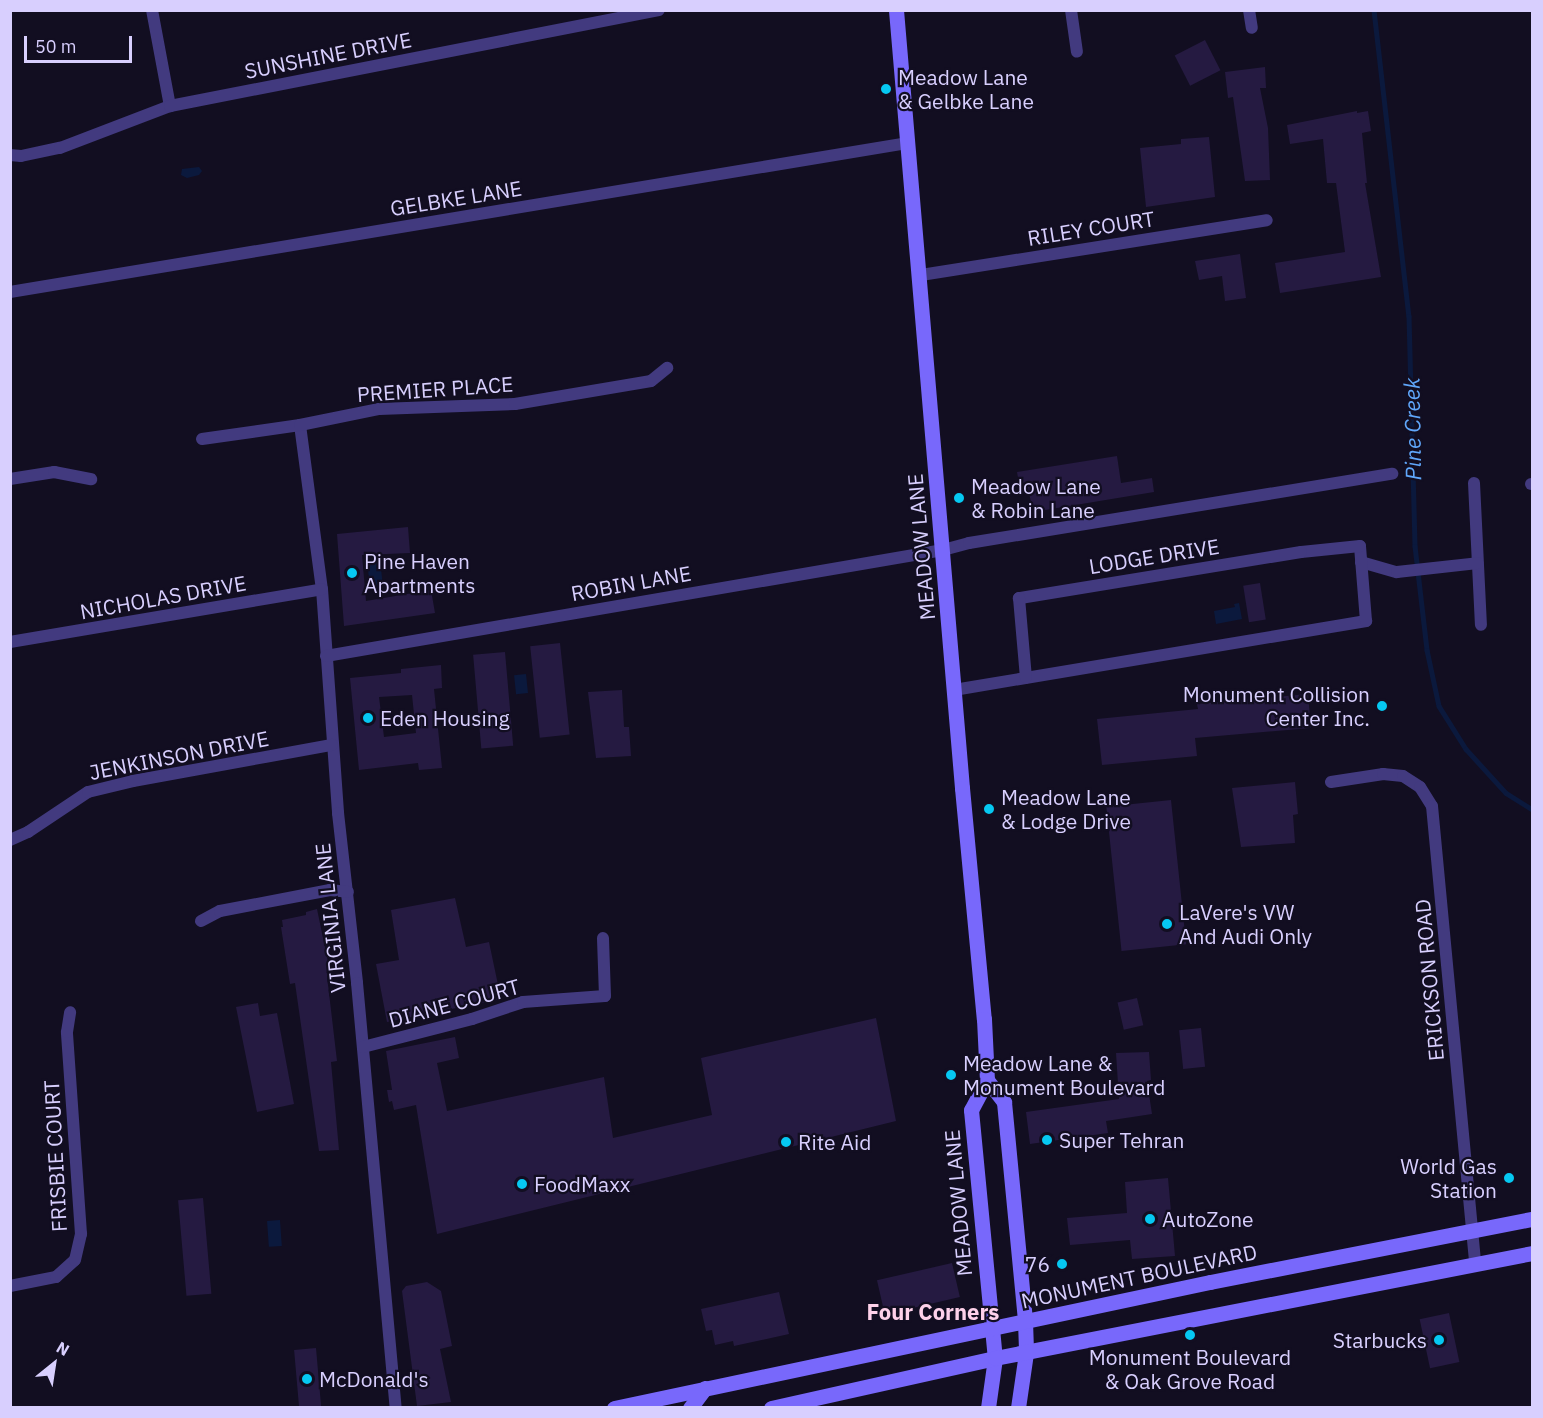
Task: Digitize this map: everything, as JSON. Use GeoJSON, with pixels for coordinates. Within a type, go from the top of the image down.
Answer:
{"type":"FeatureCollection","features":[{"type":"Feature","properties":{"kind":"main road","name":"MEADOW LANE"},"geometry":{"type":"LineString","coordinates":[[897,10],[984,1019],[987,1080],[971,1110],[990,1327],[995,1358],[988,1407]]}},
{"type":"Feature","properties":{"kind":"main road"},"geometry":{"type":"LineString","coordinates":[[987,1080],[1004,1102],[1025,1321],[1026,1353],[1018,1407]]}},
{"type":"Feature","properties":{"kind":"main road","name":"MONUMENT BOULEVARD"},"geometry":{"type":"LineString","coordinates":[[614,1407],[990,1327],[1533,1219]]}},
{"type":"Feature","properties":{"kind":"main road"},"geometry":{"type":"LineString","coordinates":[[771,1407],[995,1358],[1533,1253]]}},
{"type":"Feature","properties":{"kind":"main road"},"geometry":{"type":"LineString","coordinates":[[690,1407],[705,1388]]}},
{"type":"Feature","properties":{"kind":"street"},"geometry":{"type":"LineString","coordinates":[[152,10],[170,106]]}},
{"type":"Feature","properties":{"kind":"street","name":"SUNSHINE DRIVE"},"geometry":{"type":"LineString","coordinates":[[10,154],[21,156],[60,148],[170,106],[659,10]]}},
{"type":"Feature","properties":{"kind":"street"},"geometry":{"type":"LineString","coordinates":[[1071,10],[1077,52]]}},
{"type":"Feature","properties":{"kind":"street"},"geometry":{"type":"LineString","coordinates":[[1250,10],[1252,28]]}},
{"type":"Feature","properties":{"kind":"street","name":"GELBKE LANE"},"geometry":{"type":"LineString","coordinates":[[10,292],[907,143]]}},
{"type":"Feature","properties":{"kind":"street","name":"RILEY COURT"},"geometry":{"type":"LineString","coordinates":[[921,275],[1267,220]]}},
{"type":"Feature","properties":{"kind":"street","name":"PREMIER PLACE"},"geometry":{"type":"LineString","coordinates":[[202,439],[300,425],[380,409],[516,404],[651,381],[667,368]]}},
{"type":"Feature","properties":{"kind":"street","name":"VIRGINIA LANE"},"geometry":{"type":"LineString","coordinates":[[300,425],[322,589],[332,745],[396,1407]]}},
{"type":"Feature","properties":{"kind":"street"},"geometry":{"type":"LineString","coordinates":[[10,479],[54,472],[91,478]]}},
{"type":"Feature","properties":{"kind":"street","name":"ROBIN LANE"},"geometry":{"type":"LineString","coordinates":[[326,656],[943,550],[969,543],[1392,474]]}},
{"type":"Feature","properties":{"kind":"street"},"geometry":{"type":"LineString","coordinates":[[1474,483],[1481,625]]}},
{"type":"Feature","properties":{"kind":"street","name":"LODGE DRIVE"},"geometry":{"type":"LineString","coordinates":[[1026,678],[1018,598],[1302,552],[1360,546],[1361,562],[1397,572],[1478,563]]}},
{"type":"Feature","properties":{"kind":"street"},"geometry":{"type":"LineString","coordinates":[[954,690],[1366,621],[1361,562]]}},
{"type":"Feature","properties":{"kind":"street","name":"NICHOLAS DRIVE"},"geometry":{"type":"LineString","coordinates":[[10,642],[322,589]]}},
{"type":"Feature","properties":{"kind":"street","name":"JENKINSON DRIVE"},"geometry":{"type":"LineString","coordinates":[[10,840],[28,832],[88,792],[133,781],[332,745]]}},
{"type":"Feature","properties":{"kind":"street","name":"ERICKSON ROAD"},"geometry":{"type":"LineString","coordinates":[[1331,782],[1383,774],[1403,776],[1420,787],[1432,806],[1475,1265]]}},
{"type":"Feature","properties":{"kind":"street"},"geometry":{"type":"LineString","coordinates":[[201,921],[229,909],[330,890],[348,892]]}},
{"type":"Feature","properties":{"kind":"street","name":"DIANE COURT"},"geometry":{"type":"LineString","coordinates":[[363,1047],[472,1019],[523,1002],[605,996],[603,938]]}},
{"type":"Feature","properties":{"kind":"street","name":"FRISBIE COURT"},"geometry":{"type":"LineString","coordinates":[[10,1286],[56,1277],[75,1260],[81,1234],[67,1032],[70,1012]]}},
{"type":"Feature","properties":{"kind":"water"},"geometry":{"type":"Polygon","coordinates":[[[199,167],[202,171],[199,175],[187,178],[181,175],[182,169],[199,167]]]}},
{"type":"Feature","properties":{"kind":"water"},"geometry":{"type":"Polygon","coordinates":[[[380,559],[383,586],[370,587],[367,560],[380,559]]]}},
{"type":"Feature","properties":{"kind":"water"},"geometry":{"type":"Polygon","coordinates":[[[1239,603],[1242,619],[1216,624],[1214,611],[1235,607],[1234,604],[1239,603]]]}},
{"type":"Feature","properties":{"kind":"water"},"geometry":{"type":"Polygon","coordinates":[[[526,674],[528,693],[516,694],[514,675],[526,674]]]}},
{"type":"Feature","properties":{"kind":"water"},"geometry":{"type":"Polygon","coordinates":[[[280,1220],[282,1246],[269,1247],[267,1221],[280,1220]]]}},
{"type":"Feature","properties":{"kind":"building"},"geometry":{"type":"Polygon","coordinates":[[[1205,40],[1220,70],[1190,86],[1175,55],[1205,40]]]}},
{"type":"Feature","properties":{"kind":"building"},"geometry":{"type":"Polygon","coordinates":[[[1265,67],[1266,88],[1260,88],[1268,128],[1270,180],[1245,181],[1233,97],[1228,98],[1225,72],[1265,67]]]}},
{"type":"Feature","properties":{"kind":"building"},"geometry":{"type":"Polygon","coordinates":[[[1357,111],[1357,113],[1368,111],[1371,131],[1362,133],[1367,183],[1365,183],[1381,277],[1280,293],[1275,263],[1345,252],[1336,183],[1327,183],[1323,139],[1290,144],[1287,125],[1357,111]]]}},
{"type":"Feature","properties":{"kind":"building"},"geometry":{"type":"Polygon","coordinates":[[[1209,137],[1215,197],[1146,207],[1140,148],[1181,144],[1181,139],[1209,137]]]}},
{"type":"Feature","properties":{"kind":"building"},"geometry":{"type":"Polygon","coordinates":[[[1240,254],[1246,298],[1225,301],[1222,276],[1199,280],[1195,261],[1240,254]]]}},
{"type":"Feature","properties":{"kind":"building"},"geometry":{"type":"Polygon","coordinates":[[[1117,456],[1121,483],[1152,478],[1154,492],[1033,512],[1027,483],[1019,484],[1017,472],[1117,456]]]}},
{"type":"Feature","properties":{"kind":"building","name":"Pine Haven Apartments"},"geometry":{"type":"Polygon","coordinates":[[[408,527],[410,553],[362,555],[366,601],[431,590],[435,613],[344,626],[337,534],[408,527]]]}},
{"type":"Feature","properties":{"kind":"building"},"geometry":{"type":"Polygon","coordinates":[[[1260,583],[1266,620],[1249,622],[1243,586],[1260,583]]]}},
{"type":"Feature","properties":{"kind":"building"},"geometry":{"type":"Polygon","coordinates":[[[560,643],[570,734],[540,738],[530,646],[560,643]]]}},
{"type":"Feature","properties":{"kind":"building"},"geometry":{"type":"Polygon","coordinates":[[[505,652],[513,746],[481,748],[473,655],[505,652]]]}},
{"type":"Feature","properties":{"kind":"building","name":"Eden Housing"},"geometry":{"type":"Polygon","coordinates":[[[441,665],[442,688],[434,689],[442,768],[419,770],[418,763],[359,770],[350,678],[401,673],[401,669],[441,665]],[[412,695],[379,697],[384,737],[416,733],[412,695]]]}},
{"type":"Feature","properties":{"kind":"building"},"geometry":{"type":"Polygon","coordinates":[[[622,690],[624,727],[629,727],[631,756],[596,758],[588,692],[622,690]]]}},
{"type":"Feature","properties":{"kind":"building"},"geometry":{"type":"Polygon","coordinates":[[[1308,694],[1311,728],[1195,738],[1197,756],[1102,765],[1097,719],[1198,709],[1197,704],[1308,694]]]}},
{"type":"Feature","properties":{"kind":"building"},"geometry":{"type":"Polygon","coordinates":[[[1295,782],[1298,814],[1293,815],[1295,843],[1241,847],[1232,788],[1295,782]]]}},
{"type":"Feature","properties":{"kind":"building"},"geometry":{"type":"Polygon","coordinates":[[[1171,800],[1186,944],[1122,951],[1106,807],[1171,800]]]}},
{"type":"Feature","properties":{"kind":"building"},"geometry":{"type":"Polygon","coordinates":[[[455,898],[466,947],[489,942],[501,999],[387,1022],[376,964],[399,960],[391,910],[455,898]]]}},
{"type":"Feature","properties":{"kind":"building"},"geometry":{"type":"Polygon","coordinates":[[[317,909],[329,967],[327,976],[337,1061],[331,1062],[339,1150],[319,1151],[295,983],[290,984],[281,927],[283,927],[282,920],[306,915],[306,912],[317,909]]]}},
{"type":"Feature","properties":{"kind":"building"},"geometry":{"type":"Polygon","coordinates":[[[1137,998],[1143,1025],[1124,1030],[1118,1002],[1137,998]]]}},
{"type":"Feature","properties":{"kind":"building"},"geometry":{"type":"Polygon","coordinates":[[[258,1003],[260,1016],[277,1013],[294,1104],[257,1112],[236,1007],[258,1003]]]}},
{"type":"Feature","properties":{"kind":"building"},"geometry":{"type":"Polygon","coordinates":[[[876,1018],[896,1121],[437,1234],[416,1105],[394,1110],[392,1101],[389,1102],[387,1090],[392,1090],[386,1051],[455,1037],[459,1058],[437,1063],[447,1111],[604,1077],[613,1138],[712,1115],[701,1058],[876,1018]]]}},
{"type":"Feature","properties":{"kind":"building"},"geometry":{"type":"Polygon","coordinates":[[[1201,1028],[1205,1067],[1183,1069],[1179,1030],[1201,1028]]]}},
{"type":"Feature","properties":{"kind":"building"},"geometry":{"type":"Polygon","coordinates":[[[1149,1052],[1151,1080],[1147,1081],[1152,1114],[1106,1121],[1108,1133],[1030,1144],[1026,1112],[1119,1099],[1116,1053],[1149,1052]]]}},
{"type":"Feature","properties":{"kind":"building","name":"AutoZone"},"geometry":{"type":"Polygon","coordinates":[[[1168,1178],[1175,1256],[1132,1259],[1130,1240],[1070,1245],[1067,1218],[1127,1213],[1125,1182],[1168,1178]]]}},
{"type":"Feature","properties":{"kind":"building"},"geometry":{"type":"Polygon","coordinates":[[[203,1198],[211,1294],[186,1296],[178,1200],[203,1198]]]}},
{"type":"Feature","properties":{"kind":"building"},"geometry":{"type":"Polygon","coordinates":[[[952,1263],[960,1297],[885,1314],[877,1280],[952,1263]]]}},
{"type":"Feature","properties":{"kind":"building"},"geometry":{"type":"Polygon","coordinates":[[[427,1282],[441,1291],[452,1346],[440,1349],[451,1402],[417,1406],[402,1291],[406,1286],[427,1282]]]}},
{"type":"Feature","properties":{"kind":"building"},"geometry":{"type":"Polygon","coordinates":[[[779,1292],[789,1334],[734,1346],[733,1341],[715,1345],[712,1330],[706,1331],[701,1309],[779,1292]]]}},
{"type":"Feature","properties":{"kind":"building","name":"Starbucks"},"geometry":{"type":"Polygon","coordinates":[[[1449,1313],[1459,1362],[1430,1368],[1420,1319],[1449,1313]]]}},
{"type":"Feature","properties":{"kind":"building","name":"McDonald's"},"geometry":{"type":"Polygon","coordinates":[[[316,1348],[321,1407],[299,1408],[294,1350],[316,1348]]]}},
{"type":"Feature","properties":{"kind":"waterway","name":"Pine Creek"},"geometry":{"type":"LineString","coordinates":[[1374,10],[1409,316],[1415,546],[1427,650],[1439,706],[1466,749],[1506,793],[1532,809]]}},
{"type":"Feature","properties":{"kind":"place","name":"Meadow Lane & Gelbke Lane"},"geometry":{"type":"Point","coordinates":[886,89]}},
{"type":"Feature","properties":{"kind":"place","name":"Meadow Lane & Robin Lane"},"geometry":{"type":"Point","coordinates":[959,498]}},
{"type":"Feature","properties":{"kind":"place","name":"Pine Haven Apartments"},"geometry":{"type":"Point","coordinates":[352,573]}},
{"type":"Feature","properties":{"kind":"place","name":"Monument Collision Center Inc."},"geometry":{"type":"Point","coordinates":[1382,706]}},
{"type":"Feature","properties":{"kind":"place","name":"Eden Housing"},"geometry":{"type":"Point","coordinates":[368,718]}},
{"type":"Feature","properties":{"kind":"place","name":"Meadow Lane & Lodge Drive"},"geometry":{"type":"Point","coordinates":[989,809]}},
{"type":"Feature","properties":{"kind":"place","name":"LaVere's VW And Audi Only"},"geometry":{"type":"Point","coordinates":[1167,924]}},
{"type":"Feature","properties":{"kind":"place","name":"Meadow Lane & Monument Boulevard"},"geometry":{"type":"Point","coordinates":[951,1075]}},
{"type":"Feature","properties":{"kind":"place","name":"Super Tehran"},"geometry":{"type":"Point","coordinates":[1047,1140]}},
{"type":"Feature","properties":{"kind":"place","name":"Rite Aid"},"geometry":{"type":"Point","coordinates":[786,1142]}},
{"type":"Feature","properties":{"kind":"place","name":"World Gas Station"},"geometry":{"type":"Point","coordinates":[1509,1178]}},
{"type":"Feature","properties":{"kind":"place","name":"FoodMaxx"},"geometry":{"type":"Point","coordinates":[522,1184]}},
{"type":"Feature","properties":{"kind":"place","name":"AutoZone"},"geometry":{"type":"Point","coordinates":[1150,1219]}},
{"type":"Feature","properties":{"kind":"place","name":"76"},"geometry":{"type":"Point","coordinates":[1062,1264]}},
{"type":"Feature","properties":{"kind":"place","name":"Monument Boulevard & Oak Grove Road"},"geometry":{"type":"Point","coordinates":[1190,1335]}},
{"type":"Feature","properties":{"kind":"place","name":"Starbucks"},"geometry":{"type":"Point","coordinates":[1439,1340]}},
{"type":"Feature","properties":{"kind":"place","name":"McDonald's"},"geometry":{"type":"Point","coordinates":[307,1379]}},
{"type":"Feature","properties":{"kind":"district","name":"Four Corners"},"geometry":{"type":"Point","coordinates":[933,1312]}}]}
